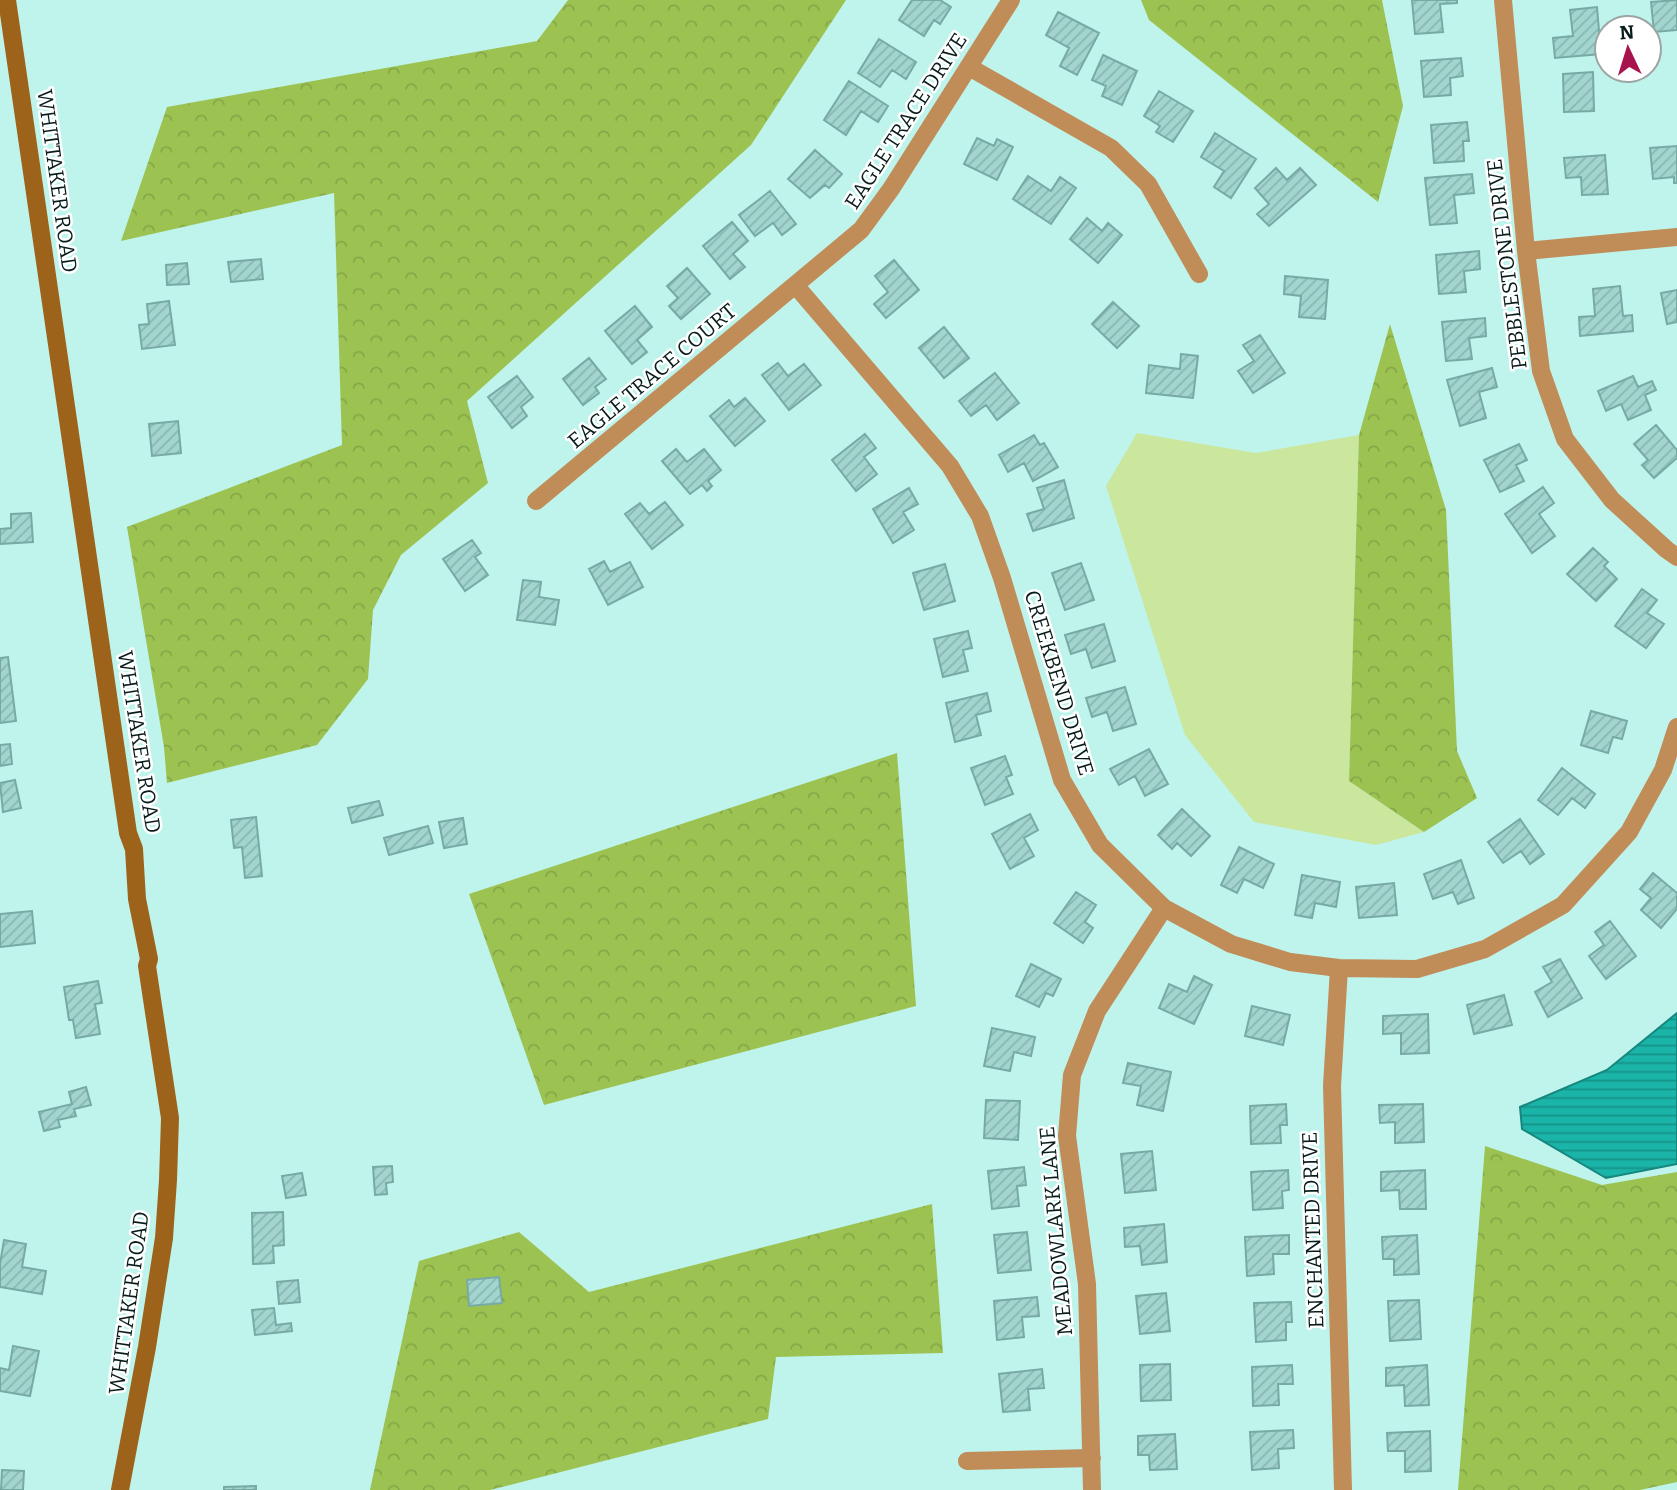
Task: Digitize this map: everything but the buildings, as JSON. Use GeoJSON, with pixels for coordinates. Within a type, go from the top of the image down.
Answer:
{"type":"FeatureCollection","features":[{"type":"Feature","properties":{"kind":"main road","name":"WHITTAKER ROAD"},"geometry":{"type":"LineString","coordinates":[[8,0],[126,819],[134,849],[137,899],[149,959],[147,966],[170,1118],[164,1238],[120,1490]]}},
{"type":"Feature","properties":{"kind":"street","name":"EAGLE TRACE DRIVE"},"geometry":{"type":"LineString","coordinates":[[796,286],[861,230],[891,189],[1011,0]]}},
{"type":"Feature","properties":{"kind":"street","name":"PEBBLESTONE DRIVE"},"geometry":{"type":"LineString","coordinates":[[1503,0],[1526,251],[1541,370],[1565,439],[1612,500],[1677,557]]}},
{"type":"Feature","properties":{"kind":"street"},"geometry":{"type":"LineString","coordinates":[[970,67],[1111,148],[1148,184],[1199,274]]}},
{"type":"Feature","properties":{"kind":"street"},"geometry":{"type":"LineString","coordinates":[[1526,251],[1677,237]]}},
{"type":"Feature","properties":{"kind":"street","name":"EAGLE TRACE COURT"},"geometry":{"type":"LineString","coordinates":[[536,501],[796,286]]}},
{"type":"Feature","properties":{"kind":"street","name":"CREEKBEND DRIVE"},"geometry":{"type":"LineString","coordinates":[[796,286],[950,466],[980,516],[1002,578],[1062,780],[1100,845],[1164,908],[1231,944],[1290,962],[1339,968],[1417,969],[1485,949],[1563,905],[1629,832],[1663,770],[1677,727]]}},
{"type":"Feature","properties":{"kind":"street","name":"MEADOWLARK LANE"},"geometry":{"type":"LineString","coordinates":[[1092,1490],[1087,1284],[1067,1136],[1072,1075],[1097,1011],[1164,908]]}},
{"type":"Feature","properties":{"kind":"street","name":"ENCHANTED DRIVE"},"geometry":{"type":"LineString","coordinates":[[1339,968],[1332,1086],[1343,1490]]}},
{"type":"Feature","properties":{"kind":"street"},"geometry":{"type":"LineString","coordinates":[[967,1461],[1092,1458]]}},
{"type":"Feature","properties":{"kind":"green space"},"geometry":{"type":"Polygon","coordinates":[[[568,0],[846,0],[751,145],[467,401],[488,483],[401,555],[373,610],[368,679],[317,745],[167,783],[164,747],[127,527],[342,445],[334,193],[121,241],[167,107],[537,41],[568,0]]]}},
{"type":"Feature","properties":{"kind":"green space"},"geometry":{"type":"Polygon","coordinates":[[[1141,0],[1382,0],[1403,106],[1378,202],[1149,20],[1141,0]]]}},
{"type":"Feature","properties":{"kind":"green space"},"geometry":{"type":"Polygon","coordinates":[[[1390,324],[1446,510],[1457,751],[1477,798],[1424,832],[1349,781],[1359,435],[1390,324]]]}},
{"type":"Feature","properties":{"kind":"green space"},"geometry":{"type":"Polygon","coordinates":[[[1137,433],[1256,453],[1359,435],[1349,781],[1424,832],[1376,845],[1254,822],[1185,735],[1106,486],[1137,433]]]}},
{"type":"Feature","properties":{"kind":"green space"},"geometry":{"type":"Polygon","coordinates":[[[897,753],[916,1006],[544,1105],[469,894],[897,753]]]}},
{"type":"Feature","properties":{"kind":"green space"},"geometry":{"type":"Polygon","coordinates":[[[1485,1146],[1602,1185],[1677,1172],[1677,1482],[1640,1490],[1458,1490],[1485,1146]]]}},
{"type":"Feature","properties":{"kind":"green space"},"geometry":{"type":"Polygon","coordinates":[[[932,1204],[943,1353],[776,1357],[768,1419],[490,1490],[370,1490],[419,1261],[519,1232],[589,1292],[932,1204]]]}},
{"type":"Feature","properties":{"kind":"water"},"geometry":{"type":"Polygon","coordinates":[[[1677,1013],[1677,1164],[1606,1178],[1522,1129],[1520,1107],[1607,1070],[1677,1013]]]}}]}
